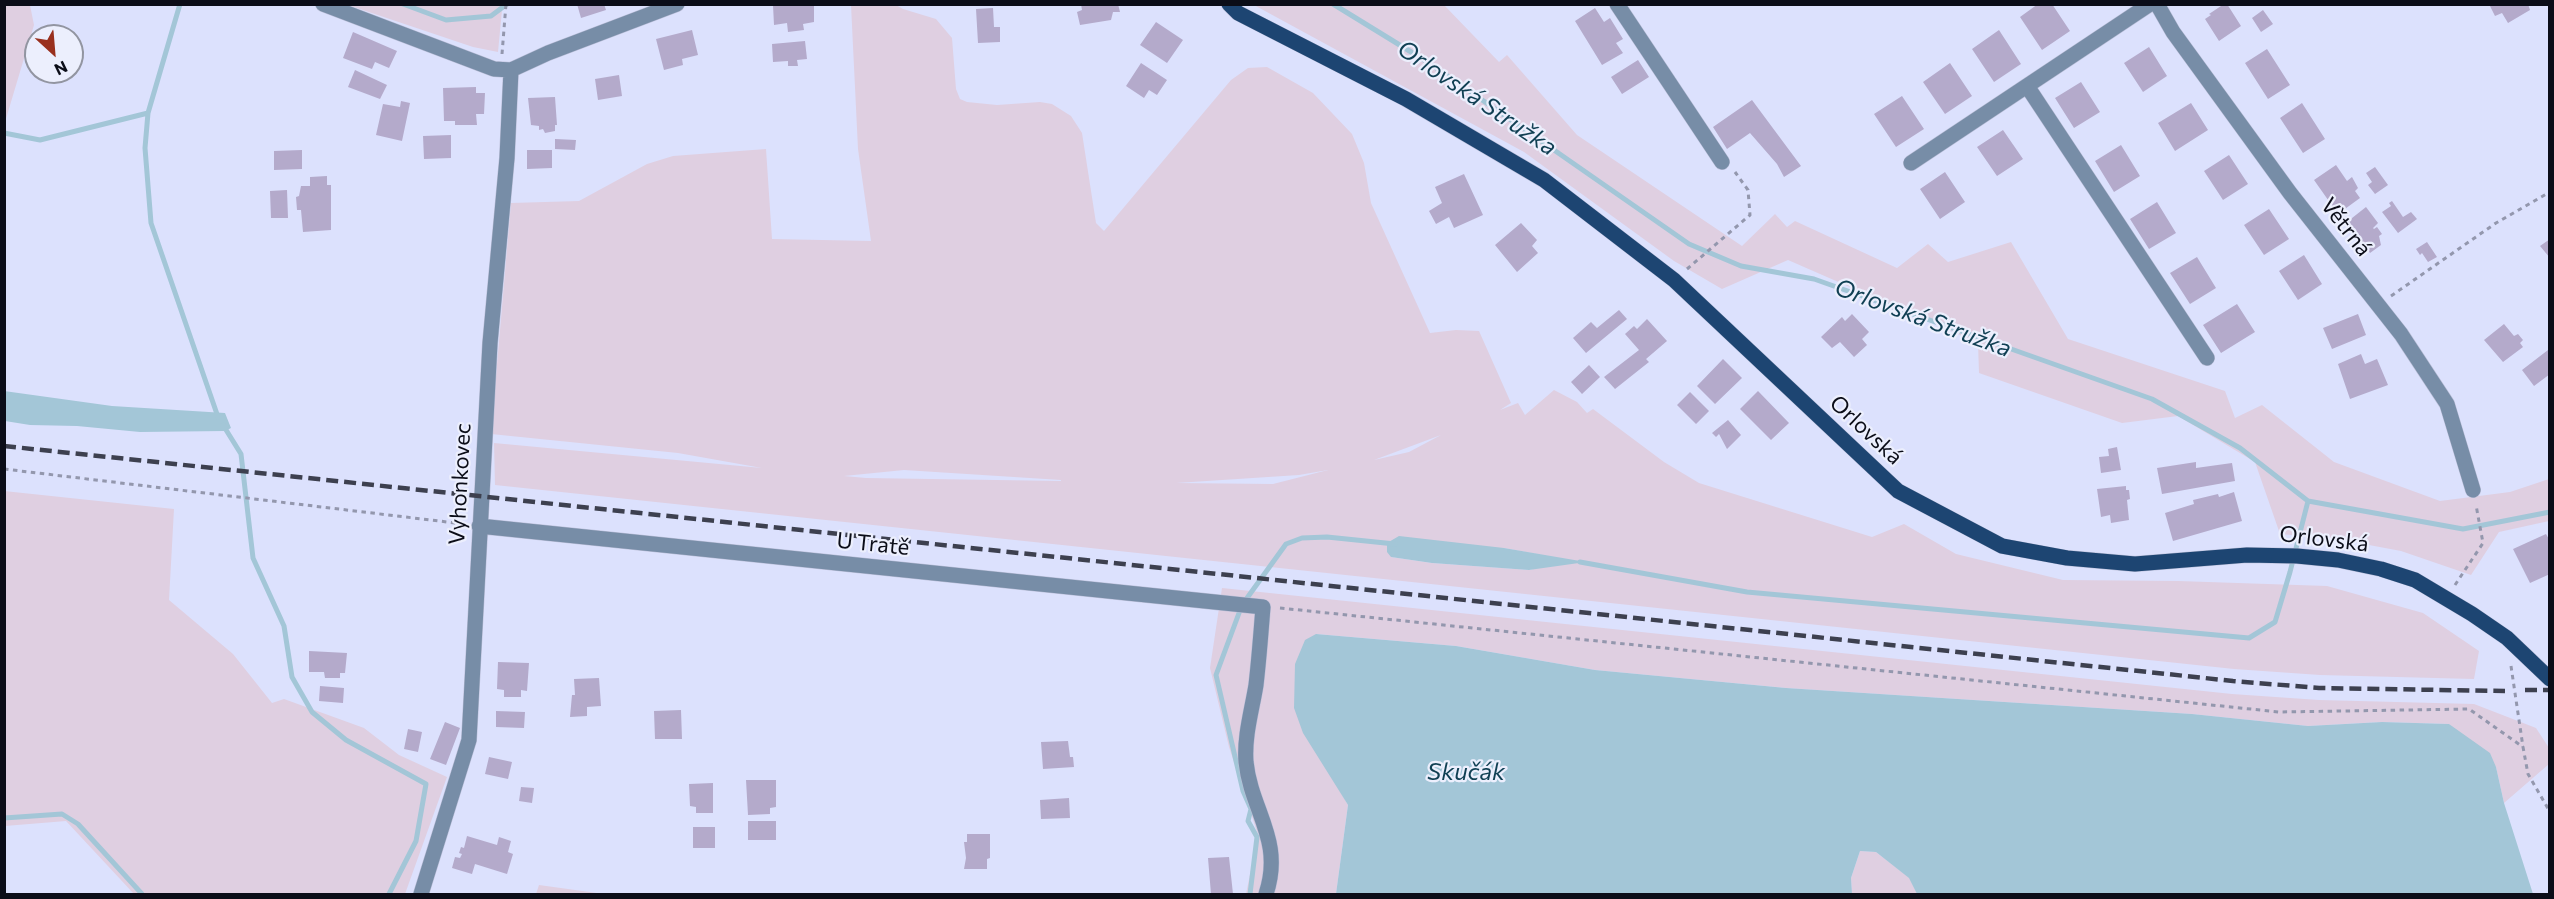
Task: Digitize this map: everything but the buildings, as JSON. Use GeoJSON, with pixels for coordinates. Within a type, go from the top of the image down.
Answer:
{"type":"FeatureCollection","features":[{"type":"Feature","properties":{"kind":"main road","name":"Orlovská"},"geometry":{"type":"LineString","coordinates":[[1229,4],[1238,13],[1406,99],[1544,180],[1674,280],[1898,491],[2002,546],[2067,558],[2135,564],[2247,555],[2296,555],[2338,560],[2381,569],[2415,580],[2507,638],[2547,673]]}},
{"type":"Feature","properties":{"kind":"street"},"geometry":{"type":"LineString","coordinates":[[323,4],[494,69],[511,70],[548,52],[677,4]]}},
{"type":"Feature","properties":{"kind":"street"},"geometry":{"type":"LineString","coordinates":[[1617,4],[1722,162]]}},
{"type":"Feature","properties":{"kind":"street"},"geometry":{"type":"LineString","coordinates":[[1911,163],[2150,4]]}},
{"type":"Feature","properties":{"kind":"street","name":"Větrná"},"geometry":{"type":"LineString","coordinates":[[2157,4],[2173,32],[2290,193],[2401,334],[2447,404],[2473,490]]}},
{"type":"Feature","properties":{"kind":"street","name":"Vyhonkovec"},"geometry":{"type":"LineString","coordinates":[[421,894],[469,740],[490,343],[507,158],[511,70]]}},
{"type":"Feature","properties":{"kind":"street"},"geometry":{"type":"LineString","coordinates":[[2027,86],[2206,358]]}},
{"type":"Feature","properties":{"kind":"street","name":"U Tratě"},"geometry":{"type":"LineString","coordinates":[[479,526],[1259,607]]}},
{"type":"Feature","properties":{"kind":"street"},"geometry":{"type":"LineString","coordinates":[[1259,607],[1256,685],[1247,738],[1246,762],[1252,790],[1269,835],[1272,862],[1266,894]]}},
{"type":"Feature","properties":{"kind":"path"},"geometry":{"type":"LineString","coordinates":[[506,4],[501,60],[511,70]]}},
{"type":"Feature","properties":{"kind":"path"},"geometry":{"type":"LineString","coordinates":[[1701,256],[1750,216],[1749,190],[1735,172],[1722,162]]}},
{"type":"Feature","properties":{"kind":"path"},"geometry":{"type":"LineString","coordinates":[[2379,306],[2496,223],[2550,192]]}},
{"type":"Feature","properties":{"kind":"path"},"geometry":{"type":"LineString","coordinates":[[4,469],[479,526]]}},
{"type":"Feature","properties":{"kind":"path"},"geometry":{"type":"LineString","coordinates":[[2445,599],[2483,543],[2473,490]]}},
{"type":"Feature","properties":{"kind":"path"},"geometry":{"type":"LineString","coordinates":[[1259,607],[2279,712],[2469,709],[2523,747]]}},
{"type":"Feature","properties":{"kind":"path"},"geometry":{"type":"LineString","coordinates":[[2507,638],[2528,774],[2550,812]]}},
{"type":"Feature","properties":{"kind":"shaded area"},"geometry":{"type":"Polygon","coordinates":[[[5,4],[30,5],[34,24],[24,24],[24,58],[5,122],[5,4]]]}},
{"type":"Feature","properties":{"kind":"shaded area"},"geometry":{"type":"Polygon","coordinates":[[[348,5],[511,5],[502,10],[498,52],[473,47],[348,5]]]}},
{"type":"Feature","properties":{"kind":"shaded area"},"geometry":{"type":"Polygon","coordinates":[[[851,5],[896,5],[936,19],[952,38],[956,89],[960,99],[967,102],[997,105],[1040,102],[1052,104],[1071,116],[1082,133],[1096,223],[1104,231],[1231,80],[1248,68],[1267,67],[1313,93],[1352,134],[1364,163],[1371,203],[1430,333],[1456,330],[1479,331],[1511,403],[1500,410],[1518,403],[1525,415],[1554,390],[1577,402],[1587,413],[1593,409],[1664,462],[1699,483],[1872,537],[1904,524],[1956,554],[2063,580],[2327,586],[2423,613],[2479,651],[2474,679],[2320,675],[2234,669],[495,485],[494,443],[762,468],[678,453],[491,434],[511,203],[579,201],[647,164],[673,156],[766,149],[772,239],[871,241],[858,149],[851,5]],[[1441,435],[1374,460],[1409,452],[1441,435]],[[904,470],[844,476],[866,478],[1061,481],[904,470]],[[1328,470],[1299,475],[1176,483],[1273,484],[1328,470]],[[1504,548],[1391,557],[1432,563],[1530,570],[1564,559],[1504,548]]]}},
{"type":"Feature","properties":{"kind":"shaded area"},"geometry":{"type":"Polygon","coordinates":[[[1254,5],[1444,5],[1499,62],[1507,55],[1577,135],[1742,246],[1775,214],[1787,227],[1795,221],[1897,268],[1928,244],[1948,262],[2011,242],[2068,339],[2225,391],[2235,418],[2262,405],[2334,462],[2440,501],[2510,492],[2549,479],[2549,521],[2499,532],[2471,575],[2401,551],[2337,539],[2280,534],[2255,462],[2178,416],[2122,423],[1979,373],[1978,343],[1788,260],[1722,289],[1674,261],[1524,152],[1254,5]]]}},
{"type":"Feature","properties":{"kind":"shaded area"},"geometry":{"type":"Polygon","coordinates":[[[4,491],[174,509],[169,600],[233,654],[272,703],[284,699],[364,728],[399,755],[447,777],[405,894],[134,894],[66,821],[5,826],[4,491]]]}},
{"type":"Feature","properties":{"kind":"shaded area"},"geometry":{"type":"Polygon","coordinates":[[[1222,588],[2232,694],[2319,700],[2474,704],[2536,728],[2549,748],[2549,764],[2504,803],[2496,767],[2449,724],[2382,722],[2308,726],[2192,714],[1786,688],[1595,670],[1456,646],[1316,634],[1336,784],[1348,805],[1336,894],[1246,894],[1258,835],[1229,747],[1210,668],[1222,588]]]}},
{"type":"Feature","properties":{"kind":"shaded area"},"geometry":{"type":"Polygon","coordinates":[[[1860,851],[1876,852],[1910,878],[1917,894],[1852,894],[1851,878],[1860,851]]]}},
{"type":"Feature","properties":{"kind":"shaded area"},"geometry":{"type":"Polygon","coordinates":[[[539,885],[604,894],[536,894],[539,885]]]}},
{"type":"Feature","properties":{"kind":"water"},"geometry":{"type":"Polygon","coordinates":[[[4,391],[112,406],[225,413],[231,428],[225,431],[140,432],[77,426],[30,425],[5,421],[4,391]]]}},
{"type":"Feature","properties":{"kind":"water"},"geometry":{"type":"Polygon","coordinates":[[[1399,536],[1504,548],[1586,562],[1529,570],[1432,563],[1391,557],[1387,552],[1387,543],[1399,536]]]}},
{"type":"Feature","properties":{"kind":"water","name":"Skučák"},"geometry":{"type":"Polygon","coordinates":[[[1316,634],[1456,646],[1595,670],[1786,688],[2192,714],[2308,726],[2382,722],[2449,724],[2490,753],[2533,894],[1917,894],[1909,878],[1876,852],[1860,851],[1851,878],[1852,894],[1336,894],[1348,805],[1303,733],[1294,708],[1295,664],[1305,640],[1316,634]]]}},
{"type":"Feature","properties":{"kind":"waterway"},"geometry":{"type":"LineString","coordinates":[[148,113],[180,4]]}},
{"type":"Feature","properties":{"kind":"waterway","name":"Orlovská Stružka"},"geometry":{"type":"LineString","coordinates":[[403,4],[446,20],[491,16],[507,4]]}},
{"type":"Feature","properties":{"kind":"waterway","name":"Orlovská Stružka"},"geometry":{"type":"LineString","coordinates":[[1333,4],[1429,63],[1689,244],[1741,266],[1814,279],[2152,399],[2240,448],[2308,501],[2463,529],[2550,512]]}},
{"type":"Feature","properties":{"kind":"waterway"},"geometry":{"type":"LineString","coordinates":[[4,133],[40,140],[148,113],[145,148],[151,223],[218,417]]}},
{"type":"Feature","properties":{"kind":"waterway"},"geometry":{"type":"LineString","coordinates":[[223,425],[241,454],[253,558],[284,626],[292,677],[312,712],[346,740],[426,784],[416,841],[389,894]]}},
{"type":"Feature","properties":{"kind":"waterway"},"geometry":{"type":"LineString","coordinates":[[1580,562],[1747,592],[2249,638],[2275,622],[2308,501]]}},
{"type":"Feature","properties":{"kind":"waterway"},"geometry":{"type":"LineString","coordinates":[[1250,894],[1257,837],[1248,821],[1251,809],[1243,791],[1216,675],[1242,605],[1286,544],[1302,538],[1327,537],[1395,544]]}},
{"type":"Feature","properties":{"kind":"waterway"},"geometry":{"type":"LineString","coordinates":[[4,818],[62,814],[78,824],[142,894]]}},
{"type":"Feature","properties":{"kind":"railway"},"geometry":{"type":"LineString","coordinates":[[4,446],[2233,681],[2319,688],[2505,691]]}},
{"type":"Feature","properties":{"kind":"railway"},"geometry":{"type":"LineString","coordinates":[[2525,690],[2550,690]]}}]}
